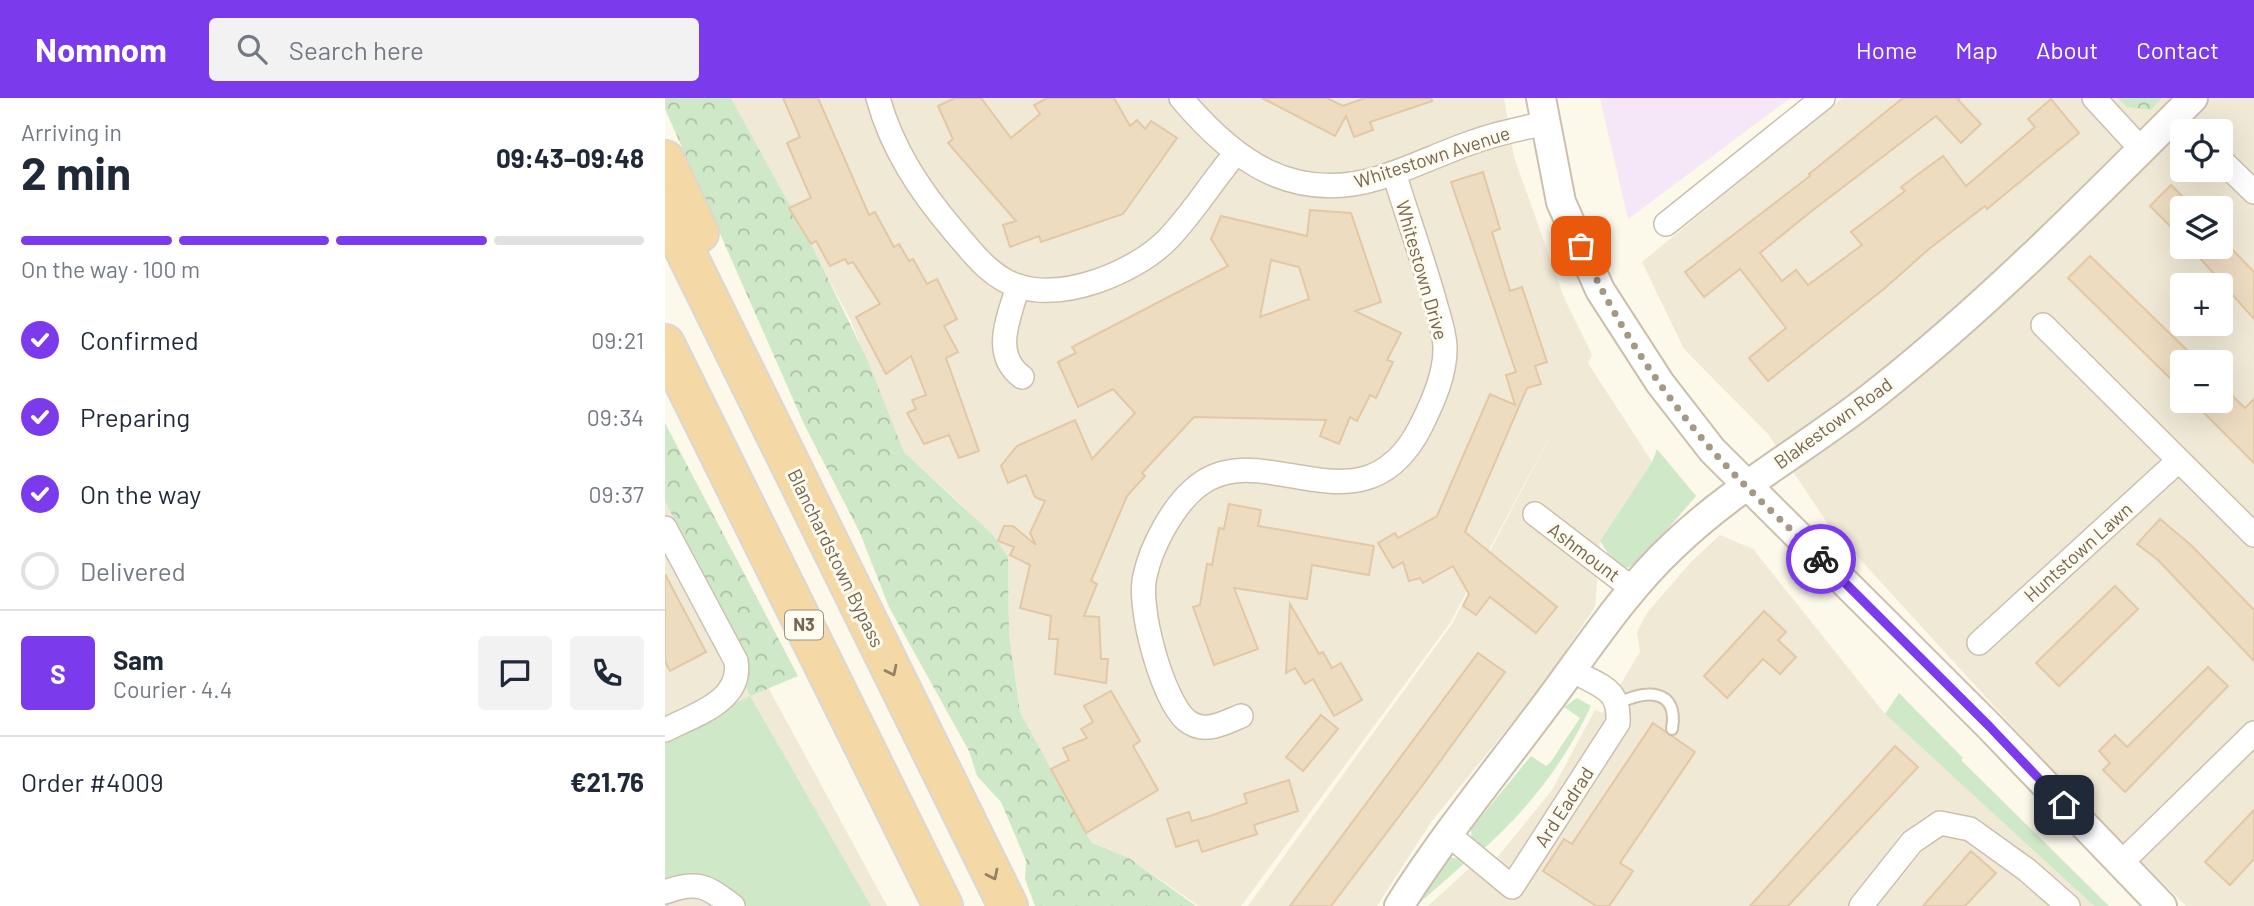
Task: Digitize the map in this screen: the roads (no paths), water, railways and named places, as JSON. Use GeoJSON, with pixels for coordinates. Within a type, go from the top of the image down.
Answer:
{"type":"FeatureCollection","features":[{"type":"Feature","properties":{"kind":"highway"},"geometry":{"type":"LineString","coordinates":[[665,160],[794,433],[829,544]]}},
{"type":"Feature","properties":{"kind":"highway","name":"Blanchardstown Bypass"},"geometry":{"type":"LineString","coordinates":[[665,209],[1008,906]]}},
{"type":"Feature","properties":{"kind":"highway","name":"N3"},"geometry":{"type":"LineString","coordinates":[[665,344],[943,906]]}},
{"type":"Feature","properties":{"kind":"highway"},"geometry":{"type":"LineString","coordinates":[[665,388],[925,906]]}},
{"type":"Feature","properties":{"kind":"street"},"geometry":{"type":"LineString","coordinates":[[878,98],[908,171],[981,261],[1018,286],[1041,290],[1094,281],[1140,260],[1171,235],[1236,153]]}},
{"type":"Feature","properties":{"kind":"street","name":"Whitestown Avenue"},"geometry":{"type":"LineString","coordinates":[[1181,98],[1236,153],[1276,177],[1311,185],[1357,183],[1394,173],[1543,111]]}},
{"type":"Feature","properties":{"kind":"street"},"geometry":{"type":"LineString","coordinates":[[1666,224],[1823,98]]}},
{"type":"Feature","properties":{"kind":"street"},"geometry":{"type":"LineString","coordinates":[[2094,98],[2142,150]]}},
{"type":"Feature","properties":{"kind":"street","name":"Blakestown Road"},"geometry":{"type":"LineString","coordinates":[[1399,906],[1448,834],[1634,590],[1671,547],[1747,485],[1878,393],[1990,295],[2193,98]]}},
{"type":"Feature","properties":{"kind":"street"},"geometry":{"type":"LineString","coordinates":[[1543,111],[1561,202],[1600,290],[1660,383],[1712,450],[1989,726],[2162,906]]}},
{"type":"Feature","properties":{"kind":"street"},"geometry":{"type":"LineString","coordinates":[[2233,172],[2254,192]]}},
{"type":"Feature","properties":{"kind":"street","name":"Whitestown Drive"},"geometry":{"type":"LineString","coordinates":[[1241,716],[1214,728],[1199,726],[1186,720],[1174,702],[1154,654],[1144,614],[1144,577],[1156,547],[1175,513],[1195,488],[1217,476],[1247,469],[1333,482],[1349,481],[1382,471],[1409,447],[1439,383],[1445,346],[1425,266],[1394,173]]}},
{"type":"Feature","properties":{"kind":"street"},"geometry":{"type":"LineString","coordinates":[[1018,286],[1003,348],[1009,365],[1022,377]]}},
{"type":"Feature","properties":{"kind":"street"},"geometry":{"type":"LineString","coordinates":[[2043,325],[2254,535]]}},
{"type":"Feature","properties":{"kind":"street","name":"Huntstown Lawn"},"geometry":{"type":"LineString","coordinates":[[1979,643],[2178,461]]}},
{"type":"Feature","properties":{"kind":"street","name":"Ashmount"},"geometry":{"type":"LineString","coordinates":[[1535,514],[1634,590]]}},
{"type":"Feature","properties":{"kind":"street"},"geometry":{"type":"LineString","coordinates":[[665,528],[736,661],[737,680],[722,699],[665,730]]}},
{"type":"Feature","properties":{"kind":"street"},"geometry":{"type":"LineString","coordinates":[[1573,670],[1614,695],[1619,703]]}},
{"type":"Feature","properties":{"kind":"street","name":"Ard Eadrad"},"geometry":{"type":"LineString","coordinates":[[1448,834],[1512,887],[1618,723],[1619,703]]}},
{"type":"Feature","properties":{"kind":"street"},"geometry":{"type":"LineString","coordinates":[[2120,864],[2254,733]]}},
{"type":"Feature","properties":{"kind":"street"},"geometry":{"type":"LineString","coordinates":[[1861,906],[1912,842],[1940,823],[1970,829],[2027,870],[2068,906]]}},
{"type":"Feature","properties":{"kind":"street"},"geometry":{"type":"LineString","coordinates":[[665,892],[690,885],[706,886],[733,906]]}},
{"type":"Feature","properties":{"kind":"lane"},"geometry":{"type":"LineString","coordinates":[[1619,703],[1649,693],[1665,699],[1675,715],[1672,729]]}}]}
